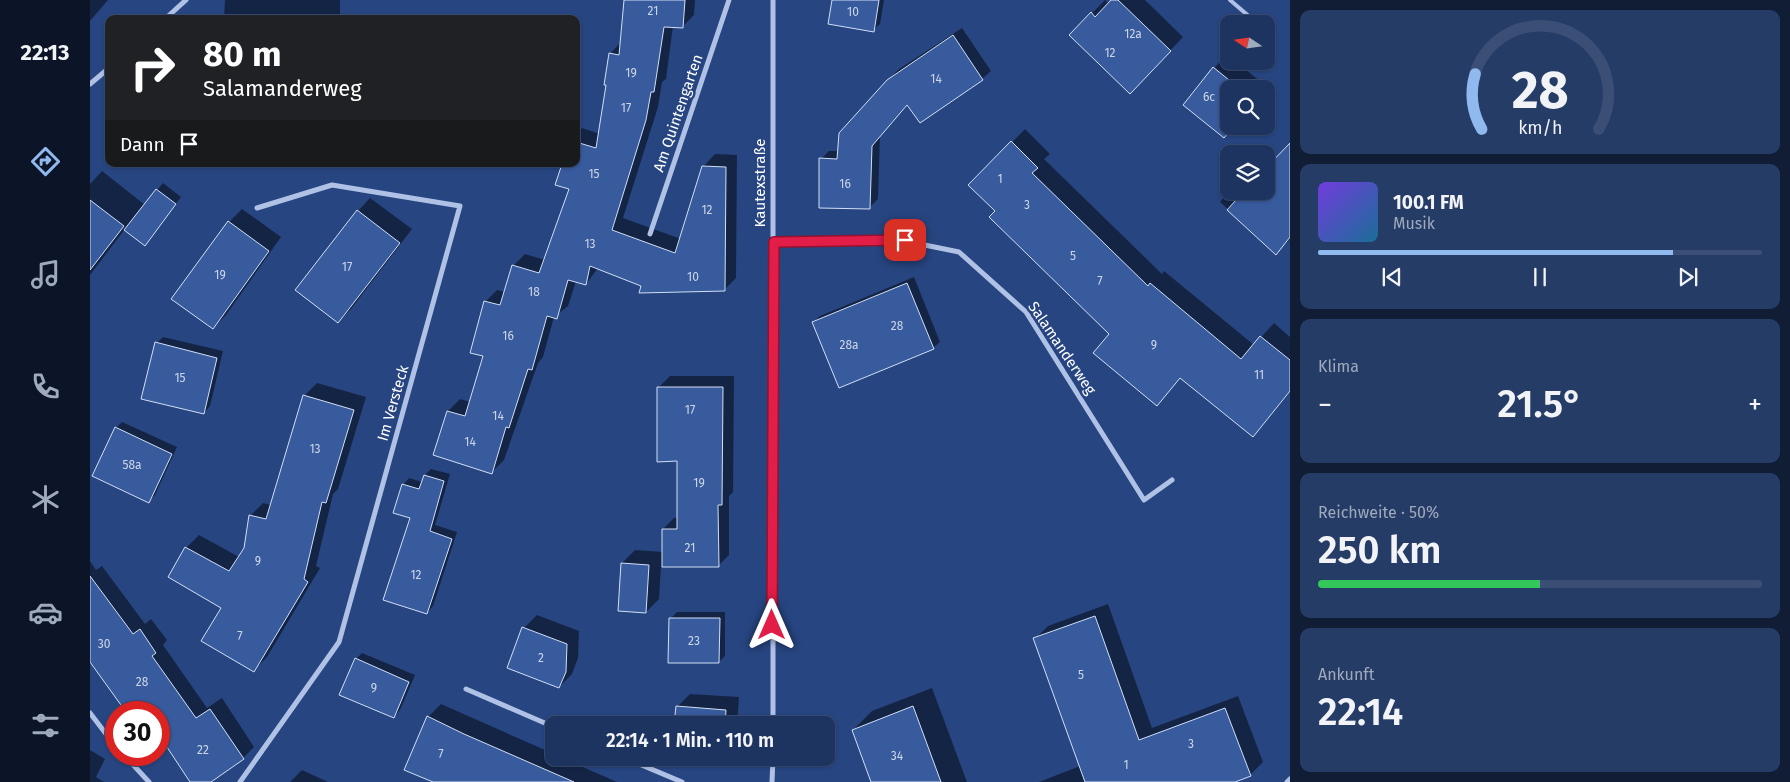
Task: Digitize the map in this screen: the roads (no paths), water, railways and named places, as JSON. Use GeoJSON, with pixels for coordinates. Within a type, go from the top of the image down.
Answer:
{"type":"FeatureCollection","features":[{"type":"Feature","properties":{"kind":"street"},"geometry":{"type":"LineString","coordinates":[[169,15],[186,0]]}},
{"type":"Feature","properties":{"kind":"street","name":"Am Quintengarten"},"geometry":{"type":"LineString","coordinates":[[650,234],[729,0]]}},
{"type":"Feature","properties":{"kind":"street","name":"Kautexstraße"},"geometry":{"type":"LineString","coordinates":[[773,0],[773,716]]}},
{"type":"Feature","properties":{"kind":"street"},"geometry":{"type":"LineString","coordinates":[[90,84],[105,71]]}},
{"type":"Feature","properties":{"kind":"street","name":"Im Versteck"},"geometry":{"type":"LineString","coordinates":[[240,782],[339,642],[460,206],[332,185],[257,208]]}},
{"type":"Feature","properties":{"kind":"street","name":"Salamanderweg"},"geometry":{"type":"LineString","coordinates":[[774,242],[905,240],[959,252],[1026,312],[1144,500],[1172,480]]}},
{"type":"Feature","properties":{"kind":"street"},"geometry":{"type":"LineString","coordinates":[[466,689],[545,723]]}},
{"type":"Feature","properties":{"kind":"street"},"geometry":{"type":"LineString","coordinates":[[90,713],[105,733]]}},
{"type":"Feature","properties":{"kind":"street"},"geometry":{"type":"LineString","coordinates":[[134,766],[149,782]]}},
{"type":"Feature","properties":{"kind":"street"},"geometry":{"type":"LineString","coordinates":[[644,766],[682,782]]}},
{"type":"Feature","properties":{"kind":"street"},"geometry":{"type":"LineString","coordinates":[[772,782],[773,766]]}},
{"type":"Feature","properties":{"kind":"lane"},"geometry":{"type":"LineString","coordinates":[[1230,0],[1248,15]]}}]}
